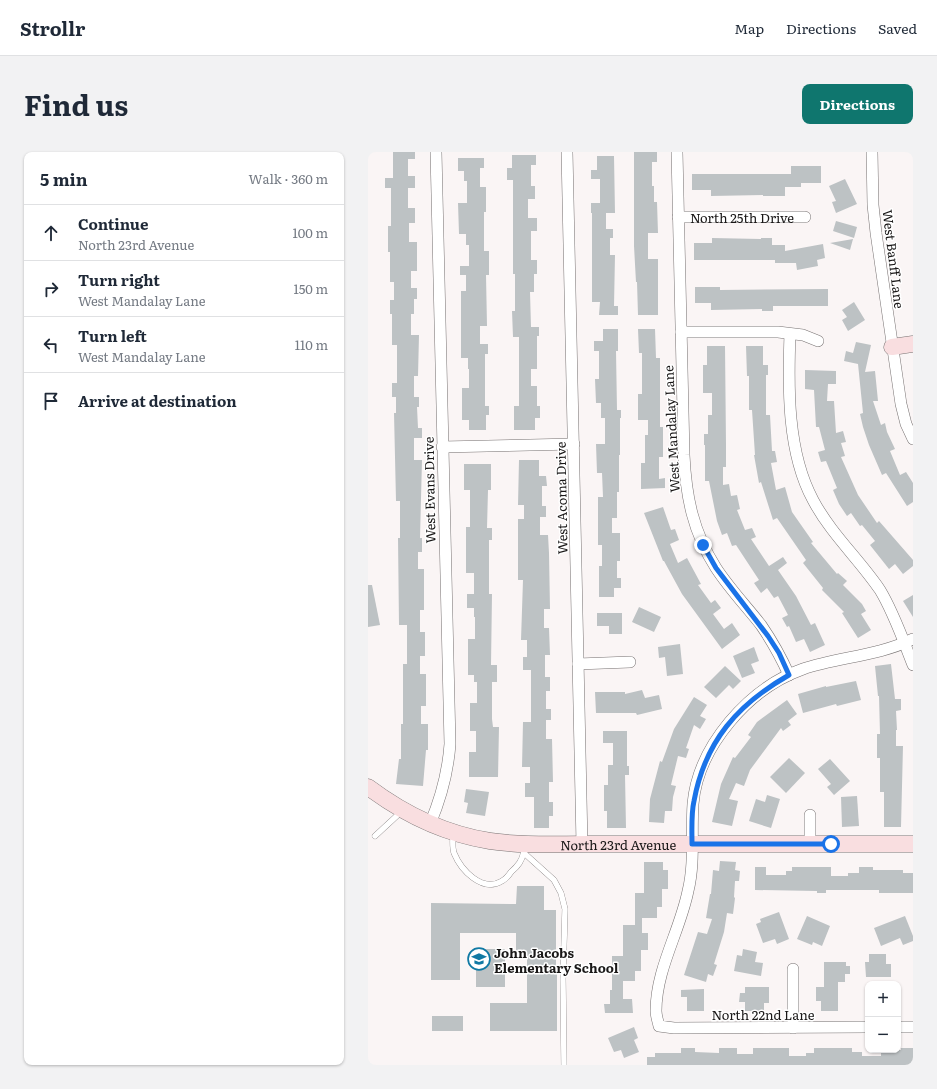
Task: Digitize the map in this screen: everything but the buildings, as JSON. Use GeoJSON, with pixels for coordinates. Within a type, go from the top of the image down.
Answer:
{"type":"FeatureCollection","features":[{"type":"Feature","properties":{"kind":"street","name":"West Evans Drive"},"geometry":{"type":"LineString","coordinates":[[430,824],[444,785],[450,744],[436,152]]}},
{"type":"Feature","properties":{"kind":"street","name":"West Acoma Drive"},"geometry":{"type":"LineString","coordinates":[[567,152],[582,844]]}},
{"type":"Feature","properties":{"kind":"street","name":"West Mandalay Lane"},"geometry":{"type":"LineString","coordinates":[[677,152],[684,472],[688,502],[703,545],[716,568],[768,636],[779,653],[789,675]]}},
{"type":"Feature","properties":{"kind":"street","name":"West Banff Lane"},"geometry":{"type":"LineString","coordinates":[[872,152],[872,192],[876,232],[892,347],[901,404],[906,424],[913,439]]}},
{"type":"Feature","properties":{"kind":"street","name":"North 25th Drive"},"geometry":{"type":"LineString","coordinates":[[678,217],[805,217]]}},
{"type":"Feature","properties":{"kind":"street"},"geometry":{"type":"LineString","coordinates":[[681,332],[778,332],[803,335],[818,341]]}},
{"type":"Feature","properties":{"kind":"street"},"geometry":{"type":"LineString","coordinates":[[790,334],[790,412],[792,431],[800,470],[813,500],[833,532],[879,590],[909,641],[913,665]]}},
{"type":"Feature","properties":{"kind":"street"},"geometry":{"type":"LineString","coordinates":[[892,347],[913,344]]}},
{"type":"Feature","properties":{"kind":"street"},"geometry":{"type":"LineString","coordinates":[[442,447],[574,444]]}},
{"type":"Feature","properties":{"kind":"street"},"geometry":{"type":"LineString","coordinates":[[692,844],[693,802],[705,761],[715,743],[742,708],[766,689],[789,675],[819,664],[867,654],[909,641]]}},
{"type":"Feature","properties":{"kind":"street"},"geometry":{"type":"LineString","coordinates":[[578,664],[630,662]]}},
{"type":"Feature","properties":{"kind":"street","name":"North 23rd Avenue"},"geometry":{"type":"LineString","coordinates":[[368,787],[403,810],[430,824],[453,832],[524,848],[582,844],[913,844]]}},
{"type":"Feature","properties":{"kind":"street"},"geometry":{"type":"LineString","coordinates":[[810,815],[810,844]]}},
{"type":"Feature","properties":{"kind":"street","name":"North 22nd Lane"},"geometry":{"type":"LineString","coordinates":[[692,844],[691,873],[688,892],[663,969],[659,991],[656,1012],[659,1026],[674,1028],[865,1027]]}},
{"type":"Feature","properties":{"kind":"street"},"geometry":{"type":"LineString","coordinates":[[793,969],[794,1028]]}},
{"type":"Feature","properties":{"kind":"street"},"geometry":{"type":"LineString","coordinates":[[901,1027],[913,1027]]}},
{"type":"Feature","properties":{"kind":"lane"},"geometry":{"type":"LineString","coordinates":[[375,836],[403,810]]}},
{"type":"Feature","properties":{"kind":"lane"},"geometry":{"type":"LineString","coordinates":[[453,832],[452,844],[454,853],[465,870],[473,878],[485,884],[496,884],[503,881],[520,864],[524,848]]}},
{"type":"Feature","properties":{"kind":"lane"},"geometry":{"type":"LineString","coordinates":[[524,848],[554,880],[561,893],[565,909],[563,979],[564,1065]]}},
{"type":"Feature","properties":{"kind":"place","name":"John Jacobs Elementary School"},"geometry":{"type":"Point","coordinates":[479,959]}},
{"type":"Feature","properties":{"kind":"route"},"geometry":{"type":"LineString","coordinates":[[703,545],[716,568],[768,636],[779,653],[789,675],[771,685],[742,708],[715,743],[705,761],[693,802],[692,844],[831,844]]}}]}
